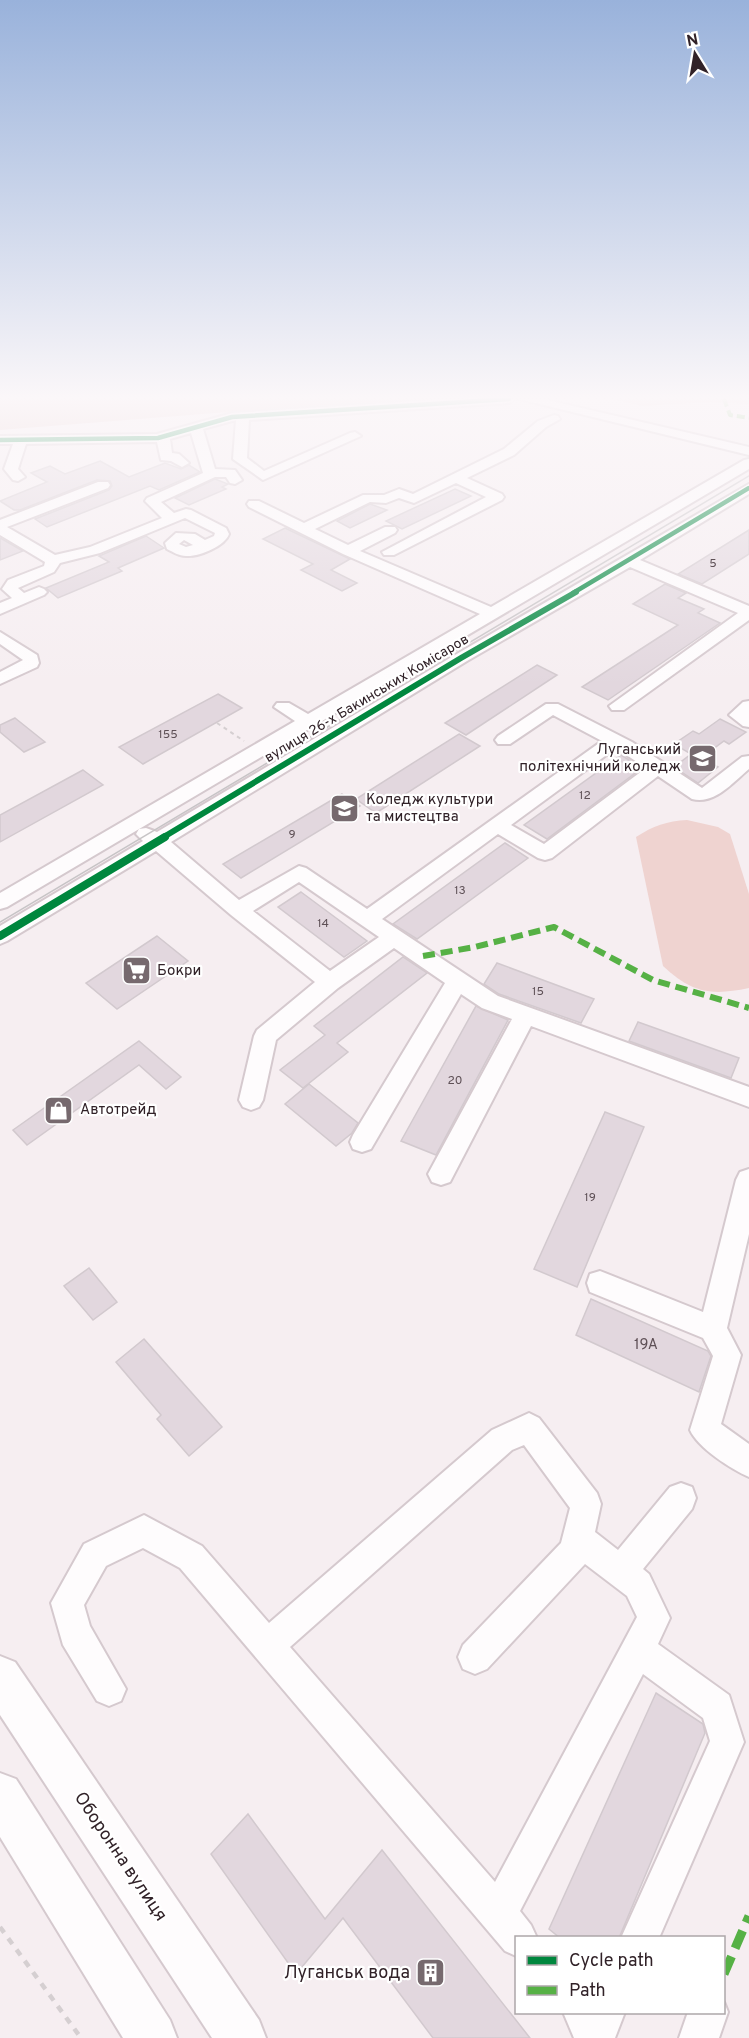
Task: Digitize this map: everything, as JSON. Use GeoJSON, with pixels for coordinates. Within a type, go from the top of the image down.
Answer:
{"type":"FeatureCollection","features":[{"type":"Feature","properties":{"kind":"main road","name":"Оборонна вулиця"},"geometry":{"type":"LineString","coordinates":[[0,1677],[241,2038]]}},
{"type":"Feature","properties":{"kind":"main road"},"geometry":{"type":"LineString","coordinates":[[0,1795],[152,2038]]}},
{"type":"Feature","properties":{"kind":"street"},"geometry":{"type":"LineString","coordinates":[[0,527],[81,494]]}},
{"type":"Feature","properties":{"kind":"street"},"geometry":{"type":"LineString","coordinates":[[167,494],[152,501],[172,519]]}},
{"type":"Feature","properties":{"kind":"street"},"geometry":{"type":"LineString","coordinates":[[303,529],[368,498],[386,499],[397,494]]}},
{"type":"Feature","properties":{"kind":"street"},"geometry":{"type":"LineString","coordinates":[[401,494],[414,500],[426,494]]}},
{"type":"Feature","properties":{"kind":"street"},"geometry":{"type":"LineString","coordinates":[[389,552],[497,497],[491,494]]}},
{"type":"Feature","properties":{"kind":"street","name":"вулиця 26-х Бакинських Комісаров"},"geometry":{"type":"LineString","coordinates":[[0,902],[696,494]]}},
{"type":"Feature","properties":{"kind":"street","name":"вулиця 26-х Бакинських Комісаров"},"geometry":{"type":"LineString","coordinates":[[0,936],[461,658],[739,494]]}},
{"type":"Feature","properties":{"kind":"street"},"geometry":{"type":"LineString","coordinates":[[254,504],[348,551],[492,613]]}},
{"type":"Feature","properties":{"kind":"street"},"geometry":{"type":"LineString","coordinates":[[0,527],[52,560],[95,550],[186,513],[221,531],[221,538],[198,549]]}},
{"type":"Feature","properties":{"kind":"street"},"geometry":{"type":"LineString","coordinates":[[348,551],[390,530]]}},
{"type":"Feature","properties":{"kind":"street"},"geometry":{"type":"LineString","coordinates":[[22,599],[10,589],[14,583],[49,569],[52,566],[52,560]]}},
{"type":"Feature","properties":{"kind":"street"},"geometry":{"type":"LineString","coordinates":[[629,561],[749,612]]}},
{"type":"Feature","properties":{"kind":"street"},"geometry":{"type":"LineString","coordinates":[[0,609],[39,592]]}},
{"type":"Feature","properties":{"kind":"street"},"geometry":{"type":"LineString","coordinates":[[618,706],[749,612]]}},
{"type":"Feature","properties":{"kind":"street"},"geometry":{"type":"LineString","coordinates":[[0,637],[32,658],[32,663],[0,679]]}},
{"type":"Feature","properties":{"kind":"street"},"geometry":{"type":"LineString","coordinates":[[749,706],[738,715],[749,722]]}},
{"type":"Feature","properties":{"kind":"street"},"geometry":{"type":"LineString","coordinates":[[283,707],[308,721]]}},
{"type":"Feature","properties":{"kind":"street"},"geometry":{"type":"LineString","coordinates":[[504,740],[552,708],[615,740],[699,795],[710,792],[749,759]]}},
{"type":"Feature","properties":{"kind":"street"},"geometry":{"type":"LineString","coordinates":[[368,919],[615,740]]}},
{"type":"Feature","properties":{"kind":"street"},"geometry":{"type":"LineString","coordinates":[[497,825],[544,853],[657,768]]}},
{"type":"Feature","properties":{"kind":"street"},"geometry":{"type":"LineString","coordinates":[[132,824],[176,855],[238,910],[330,982]]}},
{"type":"Feature","properties":{"kind":"street"},"geometry":{"type":"LineString","coordinates":[[238,910],[298,873],[490,1002],[749,1097]]}},
{"type":"Feature","properties":{"kind":"street"},"geometry":{"type":"LineString","coordinates":[[251,1100],[265,1036],[330,982],[395,937]]}},
{"type":"Feature","properties":{"kind":"street"},"geometry":{"type":"LineString","coordinates":[[362,1142],[458,980]]}},
{"type":"Feature","properties":{"kind":"street"},"geometry":{"type":"LineString","coordinates":[[441,1174],[526,1015]]}},
{"type":"Feature","properties":{"kind":"street"},"geometry":{"type":"LineString","coordinates":[[713,1329],[749,1180]]}},
{"type":"Feature","properties":{"kind":"street"},"geometry":{"type":"LineString","coordinates":[[600,1283],[713,1329],[727,1355],[705,1430],[746,1460]]}},
{"type":"Feature","properties":{"kind":"street"},"geometry":{"type":"LineString","coordinates":[[267,1646],[502,1440],[529,1428],[586,1504],[576,1551],[475,1657]]}},
{"type":"Feature","properties":{"kind":"street"},"geometry":{"type":"LineString","coordinates":[[621,1572],[681,1498]]}},
{"type":"Feature","properties":{"kind":"street"},"geometry":{"type":"LineString","coordinates":[[109,1689],[75,1633],[67,1603],[95,1555],[144,1531],[191,1557],[508,1926],[654,1618],[638,1585],[578,1539]]}},
{"type":"Feature","properties":{"kind":"street"},"geometry":{"type":"LineString","coordinates":[[638,1650],[717,1707],[727,1742],[641,1936]]}},
{"type":"Feature","properties":{"kind":"street"},"geometry":{"type":"LineString","coordinates":[[583,2014],[594,2038]]}},
{"type":"Feature","properties":{"kind":"street"},"geometry":{"type":"LineString","coordinates":[[594,2038],[606,2014]]}},
{"type":"Feature","properties":{"kind":"street"},"geometry":{"type":"LineString","coordinates":[[699,2038],[708,2014]]}},
{"type":"Feature","properties":{"kind":"path"},"geometry":{"type":"LineString","coordinates":[[217,723],[258,751]]}},
{"type":"Feature","properties":{"kind":"path"},"geometry":{"type":"LineString","coordinates":[[0,1927],[81,2038]]}},
{"type":"Feature","properties":{"kind":"shaded area"},"geometry":{"type":"Polygon","coordinates":[[[687,820],[718,827],[730,834],[749,894],[749,988],[724,992],[703,990],[683,982],[663,966],[636,837],[660,825],[687,820]]]}},
{"type":"Feature","properties":{"kind":"building"},"geometry":{"type":"Polygon","coordinates":[[[17,494],[61,494],[20,510],[14,510],[0,501],[17,494]]]}},
{"type":"Feature","properties":{"kind":"building"},"geometry":{"type":"Polygon","coordinates":[[[99,494],[130,494],[47,527],[35,519],[99,494]]]}},
{"type":"Feature","properties":{"kind":"building"},"geometry":{"type":"Polygon","coordinates":[[[183,494],[214,494],[189,505],[175,498],[183,494]]]}},
{"type":"Feature","properties":{"kind":"building"},"geometry":{"type":"Polygon","coordinates":[[[444,494],[471,496],[402,529],[386,521],[444,494]]]}},
{"type":"Feature","properties":{"kind":"building"},"geometry":{"type":"Polygon","coordinates":[[[370,504],[387,510],[350,528],[337,521],[370,504]]]}},
{"type":"Feature","properties":{"kind":"building"},"geometry":{"type":"Polygon","coordinates":[[[285,528],[350,559],[331,570],[357,583],[342,591],[301,570],[313,564],[263,539],[285,528]]]}},
{"type":"Feature","properties":{"kind":"building"},"geometry":{"type":"Polygon","coordinates":[[[749,530],[749,554],[702,584],[678,574],[749,530]]]}},
{"type":"Feature","properties":{"kind":"building"},"geometry":{"type":"Polygon","coordinates":[[[146,536],[164,548],[118,568],[122,571],[58,598],[46,588],[109,562],[99,556],[146,536]]]}},
{"type":"Feature","properties":{"kind":"building"},"geometry":{"type":"Polygon","coordinates":[[[0,538],[23,551],[0,560],[0,538]]]}},
{"type":"Feature","properties":{"kind":"building"},"geometry":{"type":"Polygon","coordinates":[[[665,584],[686,593],[678,598],[704,609],[698,613],[720,623],[608,700],[582,687],[678,625],[633,604],[665,584]]]}},
{"type":"Feature","properties":{"kind":"building"},"geometry":{"type":"Polygon","coordinates":[[[537,665],[557,675],[466,735],[445,723],[537,665]]]}},
{"type":"Feature","properties":{"kind":"building"},"geometry":{"type":"Polygon","coordinates":[[[218,694],[242,708],[143,764],[119,747],[218,694]]]}},
{"type":"Feature","properties":{"kind":"building"},"geometry":{"type":"Polygon","coordinates":[[[15,718],[45,742],[24,752],[0,732],[0,725],[15,718]]]}},
{"type":"Feature","properties":{"kind":"building"},"geometry":{"type":"Polygon","coordinates":[[[720,719],[746,732],[729,744],[724,741],[701,758],[718,767],[698,783],[674,767],[691,754],[674,744],[693,731],[699,734],[720,719]]]}},
{"type":"Feature","properties":{"kind":"building"},"geometry":{"type":"Polygon","coordinates":[[[459,734],[480,746],[376,813],[356,799],[459,734]]]}},
{"type":"Feature","properties":{"kind":"building"},"geometry":{"type":"Polygon","coordinates":[[[621,755],[642,768],[547,839],[524,825],[621,755]]]}},
{"type":"Feature","properties":{"kind":"building"},"geometry":{"type":"Polygon","coordinates":[[[83,770],[103,785],[0,842],[0,815],[83,770]]]}},
{"type":"Feature","properties":{"kind":"building"},"geometry":{"type":"Polygon","coordinates":[[[342,794],[360,806],[241,878],[223,864],[342,794]]]}},
{"type":"Feature","properties":{"kind":"building"},"geometry":{"type":"Polygon","coordinates":[[[505,843],[528,858],[417,939],[393,924],[505,843]]]}},
{"type":"Feature","properties":{"kind":"building"},"geometry":{"type":"Polygon","coordinates":[[[301,892],[367,941],[344,957],[278,907],[301,892]]]}},
{"type":"Feature","properties":{"kind":"building"},"geometry":{"type":"Polygon","coordinates":[[[157,936],[188,961],[117,1009],[86,983],[157,936]]]}},
{"type":"Feature","properties":{"kind":"building"},"geometry":{"type":"Polygon","coordinates":[[[403,957],[427,973],[337,1043],[348,1052],[303,1088],[280,1070],[325,1035],[314,1026],[403,957]]]}},
{"type":"Feature","properties":{"kind":"building"},"geometry":{"type":"Polygon","coordinates":[[[497,963],[594,999],[581,1023],[499,994],[484,984],[497,963]]]}},
{"type":"Feature","properties":{"kind":"building"},"geometry":{"type":"Polygon","coordinates":[[[476,1006],[508,1020],[436,1155],[401,1141],[476,1006]]]}},
{"type":"Feature","properties":{"kind":"building"},"geometry":{"type":"Polygon","coordinates":[[[638,1022],[739,1058],[731,1078],[629,1041],[638,1022]]]}},
{"type":"Feature","properties":{"kind":"building","name":"Автотрейд"},"geometry":{"type":"Polygon","coordinates":[[[139,1041],[181,1077],[166,1089],[139,1065],[27,1145],[13,1130],[139,1041]]]}},
{"type":"Feature","properties":{"kind":"building"},"geometry":{"type":"Polygon","coordinates":[[[309,1084],[358,1123],[352,1133],[336,1146],[285,1104],[309,1084]]]}},
{"type":"Feature","properties":{"kind":"building"},"geometry":{"type":"Polygon","coordinates":[[[605,1112],[644,1127],[577,1287],[534,1269],[605,1112]]]}},
{"type":"Feature","properties":{"kind":"building"},"geometry":{"type":"Polygon","coordinates":[[[89,1268],[117,1302],[93,1320],[64,1286],[89,1268]]]}},
{"type":"Feature","properties":{"kind":"building"},"geometry":{"type":"Polygon","coordinates":[[[591,1299],[708,1351],[711,1356],[699,1392],[576,1335],[591,1299]]]}},
{"type":"Feature","properties":{"kind":"building"},"geometry":{"type":"Polygon","coordinates":[[[144,1339],[222,1427],[189,1456],[157,1419],[161,1415],[116,1362],[144,1339]]]}},
{"type":"Feature","properties":{"kind":"building"},"geometry":{"type":"Polygon","coordinates":[[[656,1693],[703,1724],[705,1733],[620,1936],[558,1936],[549,1929],[656,1693]]]}},
{"type":"Feature","properties":{"kind":"building","name":"Луганськ вода"},"geometry":{"type":"Polygon","coordinates":[[[248,1814],[325,1919],[382,1850],[530,2038],[433,2038],[343,1918],[296,1974],[211,1854],[248,1814]]]}},
{"type":"Feature","properties":{"kind":"tram line"},"geometry":{"type":"LineString","coordinates":[[0,922],[719,494]]}},
{"type":"Feature","properties":{"kind":"marked path"},"geometry":{"type":"LineString","coordinates":[[423,956],[475,947],[554,927],[653,980],[749,1008]]}},
{"type":"Feature","properties":{"kind":"marked path"},"geometry":{"type":"LineString","coordinates":[[725,1972],[749,1916]]}},
{"type":"Feature","properties":{"kind":"cycle path"},"geometry":{"type":"LineString","coordinates":[[0,936],[461,658],[739,494]]}},
{"type":"Feature","properties":{"kind":"place","name":"Луганський політехнічний коледж"},"geometry":{"type":"Point","coordinates":[702,759]}},
{"type":"Feature","properties":{"kind":"place","name":"Коледж культури та мистецтва"},"geometry":{"type":"Point","coordinates":[345,809]}},
{"type":"Feature","properties":{"kind":"place","name":"Бокри"},"geometry":{"type":"Point","coordinates":[136,971]}},
{"type":"Feature","properties":{"kind":"place","name":"Автотрейд"},"geometry":{"type":"Point","coordinates":[59,1110]}},
{"type":"Feature","properties":{"kind":"place","name":"Луганськ вода"},"geometry":{"type":"Point","coordinates":[431,1973]}}]}
